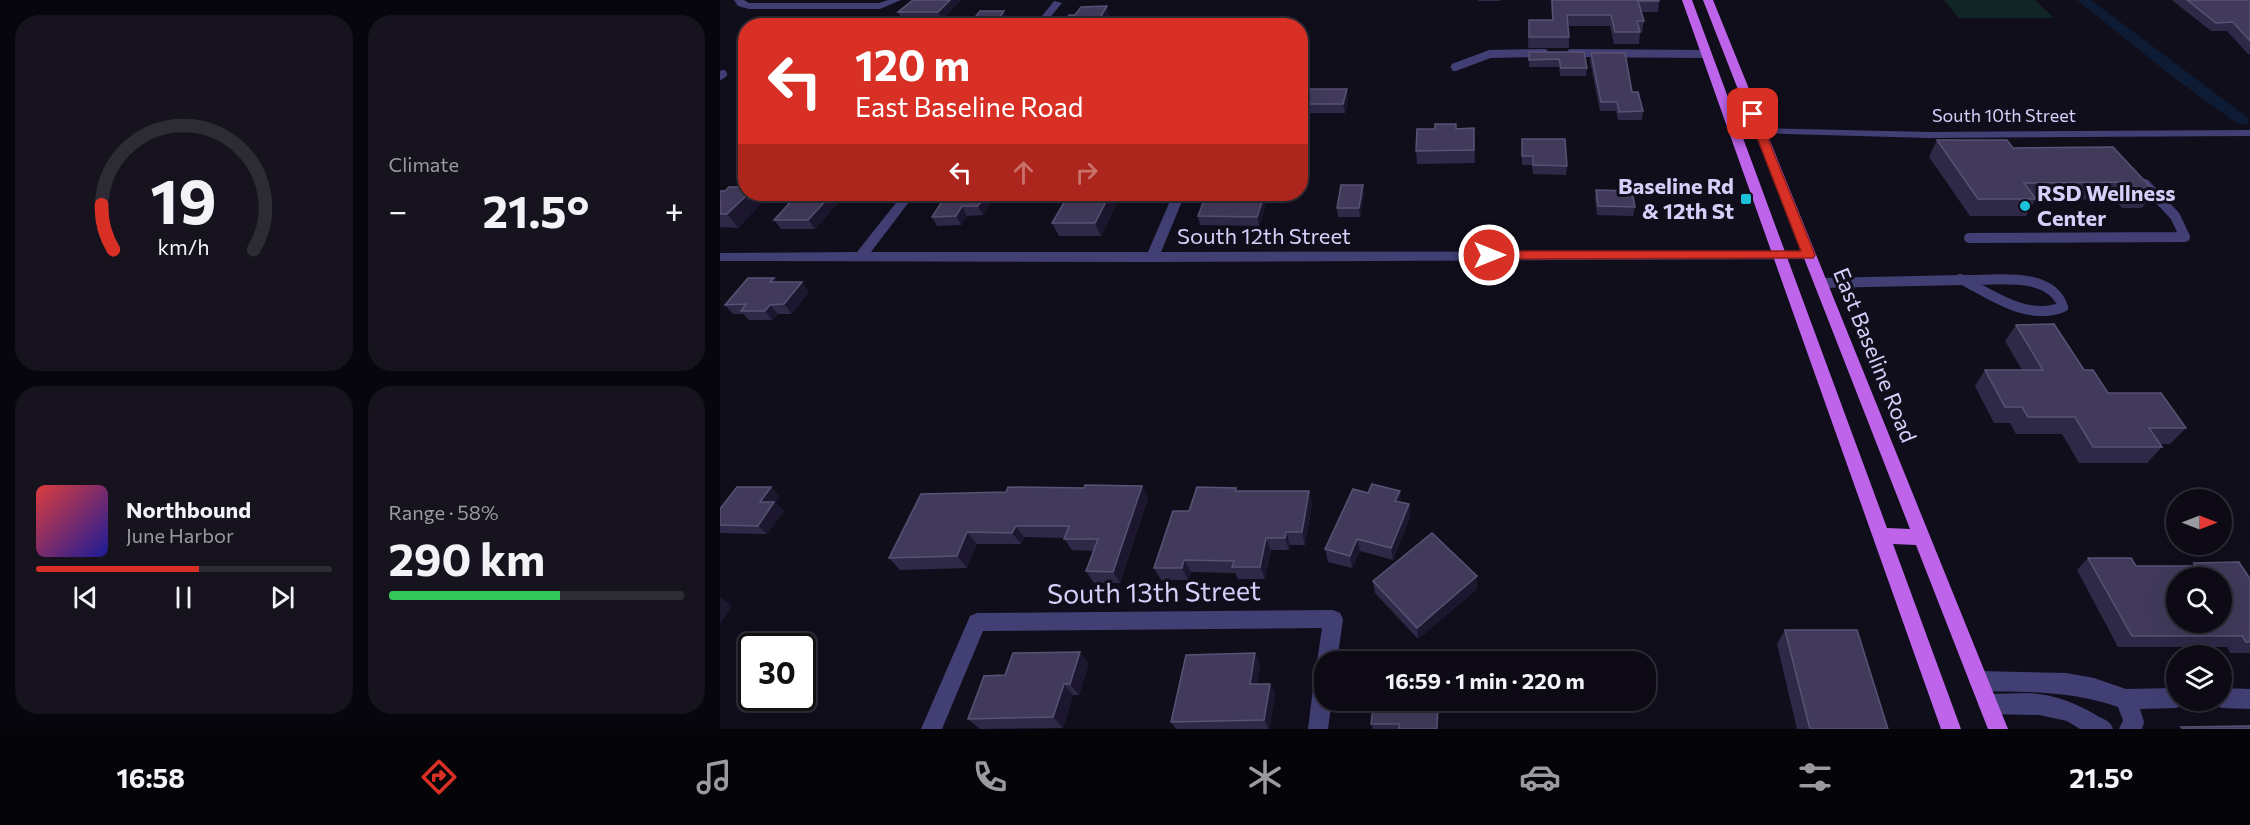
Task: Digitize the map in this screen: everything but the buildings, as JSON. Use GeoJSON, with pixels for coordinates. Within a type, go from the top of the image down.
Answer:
{"type":"FeatureCollection","features":[{"type":"Feature","properties":{"kind":"main road"},"geometry":{"type":"LineString","coordinates":[[1687,0],[1951,729]]}},
{"type":"Feature","properties":{"kind":"main road","name":"East Baseline Road"},"geometry":{"type":"LineString","coordinates":[[1708,0],[1998,729]]}},
{"type":"Feature","properties":{"kind":"main road"},"geometry":{"type":"LineString","coordinates":[[1733,130],[1759,131]]}},
{"type":"Feature","properties":{"kind":"main road"},"geometry":{"type":"LineString","coordinates":[[1880,536],[1922,537]]}},
{"type":"Feature","properties":{"kind":"street"},"geometry":{"type":"LineString","coordinates":[[740,2],[868,6],[893,2]]}},
{"type":"Feature","properties":{"kind":"street"},"geometry":{"type":"LineString","coordinates":[[1045,18],[1058,3]]}},
{"type":"Feature","properties":{"kind":"street","name":"South 10th Street"},"geometry":{"type":"LineString","coordinates":[[1759,131],[1929,135],[2250,134]]}},
{"type":"Feature","properties":{"kind":"street"},"geometry":{"type":"LineString","coordinates":[[861,257],[904,201]]}},
{"type":"Feature","properties":{"kind":"street"},"geometry":{"type":"LineString","coordinates":[[1152,258],[1176,201]]}},
{"type":"Feature","properties":{"kind":"street","name":"South 12th Street"},"geometry":{"type":"LineString","coordinates":[[720,257],[1809,255]]}},
{"type":"Feature","properties":{"kind":"street","name":"South 13th Street"},"geometry":{"type":"LineString","coordinates":[[931,729],[977,622],[1333,619],[1329,651]]}},
{"type":"Feature","properties":{"kind":"street"},"geometry":{"type":"LineString","coordinates":[[1979,681],[2066,683],[2094,688],[2126,699],[2166,698]]}},
{"type":"Feature","properties":{"kind":"street"},"geometry":{"type":"LineString","coordinates":[[2232,698],[2250,699]]}},
{"type":"Feature","properties":{"kind":"street"},"geometry":{"type":"LineString","coordinates":[[2126,699],[2134,722],[2128,729]]}},
{"type":"Feature","properties":{"kind":"street"},"geometry":{"type":"LineString","coordinates":[[1988,704],[2050,705],[2071,711],[2095,727],[2103,729]]}},
{"type":"Feature","properties":{"kind":"street"},"geometry":{"type":"LineString","coordinates":[[1318,729],[1320,711]]}},
{"type":"Feature","properties":{"kind":"lane"},"geometry":{"type":"LineString","coordinates":[[1455,67],[1490,54],[1553,53]]}},
{"type":"Feature","properties":{"kind":"lane"},"geometry":{"type":"LineString","coordinates":[[1562,53],[1706,54]]}},
{"type":"Feature","properties":{"kind":"lane"},"geometry":{"type":"LineString","coordinates":[[1969,238],[2185,237],[2185,230],[2180,222],[2141,180]]}},
{"type":"Feature","properties":{"kind":"lane"},"geometry":{"type":"LineString","coordinates":[[1821,283],[1928,278],[1960,279],[2036,282],[2052,288],[2061,298],[2063,307],[2055,313],[2038,313],[2014,306],[1960,279]]}},
{"type":"Feature","properties":{"kind":"green space"},"geometry":{"type":"Polygon","coordinates":[[[1944,0],[2035,0],[2054,18],[1959,18],[1944,0]]]}},
{"type":"Feature","properties":{"kind":"waterway"},"geometry":{"type":"LineString","coordinates":[[2083,0],[2243,121]]}},
{"type":"Feature","properties":{"kind":"place","name":"Baseline Rd & 12th St"},"geometry":{"type":"Point","coordinates":[1746,199]}},
{"type":"Feature","properties":{"kind":"place","name":"RSD Wellness Center"},"geometry":{"type":"Point","coordinates":[2025,206]}},
{"type":"Feature","properties":{"kind":"route"},"geometry":{"type":"LineString","coordinates":[[1489,255],[1809,255],[1753,114]]}}]}
